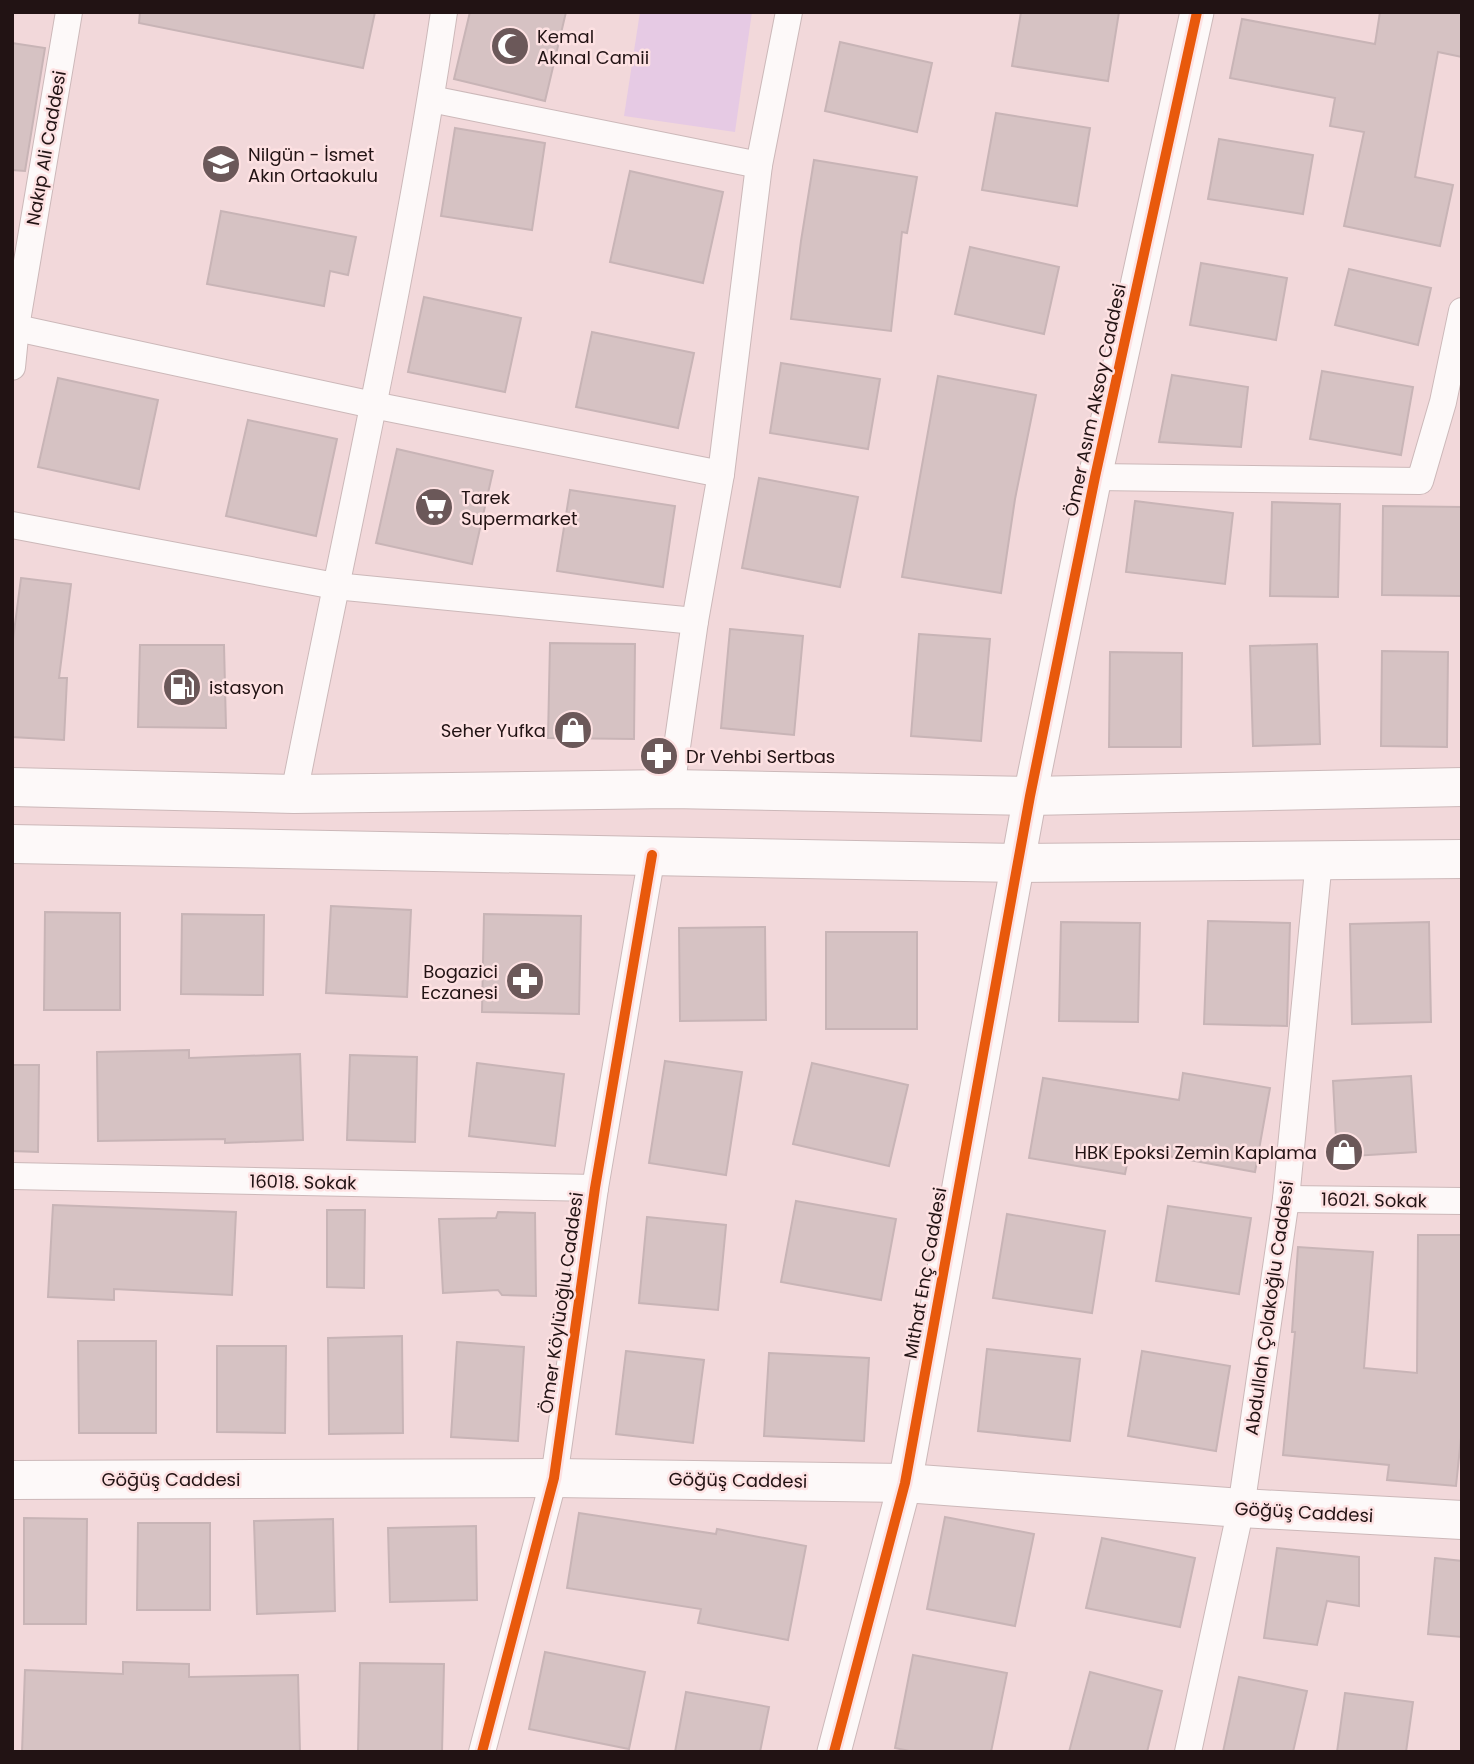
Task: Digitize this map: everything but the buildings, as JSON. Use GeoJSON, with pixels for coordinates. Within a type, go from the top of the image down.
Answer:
{"type":"FeatureCollection","features":[{"type":"Feature","properties":{"kind":"main road"},"geometry":{"type":"LineString","coordinates":[[12,787],[294,794],[671,789],[1030,796],[1462,787]]}},
{"type":"Feature","properties":{"kind":"main road"},"geometry":{"type":"LineString","coordinates":[[12,844],[1018,863],[1462,859]]}},
{"type":"Feature","properties":{"kind":"main road","name":"Göğüş Caddesi"},"geometry":{"type":"LineString","coordinates":[[12,1480],[554,1478],[905,1483],[1241,1508],[1462,1520]]}},
{"type":"Feature","properties":{"kind":"street","name":"Nakıp Ali Caddesi"},"geometry":{"type":"LineString","coordinates":[[12,368],[14,327],[69,12]]}},
{"type":"Feature","properties":{"kind":"street"},"geometry":{"type":"LineString","coordinates":[[294,794],[373,405],[431,99],[444,12]]}},
{"type":"Feature","properties":{"kind":"street"},"geometry":{"type":"LineString","coordinates":[[671,789],[695,621],[720,474],[759,165],[789,12]]}},
{"type":"Feature","properties":{"kind":"street","name":"Ömer Asım Aksoy Caddesi"},"geometry":{"type":"LineString","coordinates":[[1030,796],[1095,477],[1197,12]]}},
{"type":"Feature","properties":{"kind":"street"},"geometry":{"type":"LineString","coordinates":[[431,99],[759,165]]}},
{"type":"Feature","properties":{"kind":"street"},"geometry":{"type":"LineString","coordinates":[[1095,477],[1420,481],[1452,403],[1462,311]]}},
{"type":"Feature","properties":{"kind":"street"},"geometry":{"type":"LineString","coordinates":[[14,327],[373,405],[720,474]]}},
{"type":"Feature","properties":{"kind":"street"},"geometry":{"type":"LineString","coordinates":[[12,525],[335,586],[695,621]]}},
{"type":"Feature","properties":{"kind":"street","name":"Mithat Enç Caddesi"},"geometry":{"type":"LineString","coordinates":[[834,1752],[905,1483],[1030,796]]}},
{"type":"Feature","properties":{"kind":"street","name":"Ömer Köylüoğlu Caddesi"},"geometry":{"type":"LineString","coordinates":[[482,1752],[554,1478],[595,1188],[652,855]]}},
{"type":"Feature","properties":{"kind":"street","name":"Abdullah Çolakoğlu Caddesi"},"geometry":{"type":"LineString","coordinates":[[1188,1752],[1241,1508],[1286,1199],[1319,860]]}},
{"type":"Feature","properties":{"kind":"street","name":"16018. Sokak"},"geometry":{"type":"LineString","coordinates":[[12,1176],[595,1188]]}},
{"type":"Feature","properties":{"kind":"street","name":"16021. Sokak"},"geometry":{"type":"LineString","coordinates":[[1286,1199],[1462,1201]]}},
{"type":"Feature","properties":{"kind":"shaded area"},"geometry":{"type":"Polygon","coordinates":[[[640,12],[752,12],[735,132],[624,116],[640,12]]]}},
{"type":"Feature","properties":{"kind":"cycle path"},"geometry":{"type":"LineString","coordinates":[[834,1752],[905,1483],[1030,796],[1095,477],[1197,12]]}},
{"type":"Feature","properties":{"kind":"cycle path"},"geometry":{"type":"LineString","coordinates":[[482,1752],[554,1478],[595,1188],[652,855]]}},
{"type":"Feature","properties":{"kind":"place","name":"Kemal Akınal Camii"},"geometry":{"type":"Point","coordinates":[510,46]}},
{"type":"Feature","properties":{"kind":"place","name":"Nilgün - İsmet Akın Ortaokulu"},"geometry":{"type":"Point","coordinates":[221,164]}},
{"type":"Feature","properties":{"kind":"place","name":"Tarek Supermarket"},"geometry":{"type":"Point","coordinates":[434,507]}},
{"type":"Feature","properties":{"kind":"place","name":"istasyon"},"geometry":{"type":"Point","coordinates":[182,687]}},
{"type":"Feature","properties":{"kind":"place","name":"Seher Yufka"},"geometry":{"type":"Point","coordinates":[573,730]}},
{"type":"Feature","properties":{"kind":"place","name":"Dr Vehbi Sertbas"},"geometry":{"type":"Point","coordinates":[659,756]}},
{"type":"Feature","properties":{"kind":"place","name":"Bogazici Eczanesi"},"geometry":{"type":"Point","coordinates":[525,981]}},
{"type":"Feature","properties":{"kind":"place","name":"HBK Epoksi Zemin Kaplama"},"geometry":{"type":"Point","coordinates":[1344,1152]}}]}
